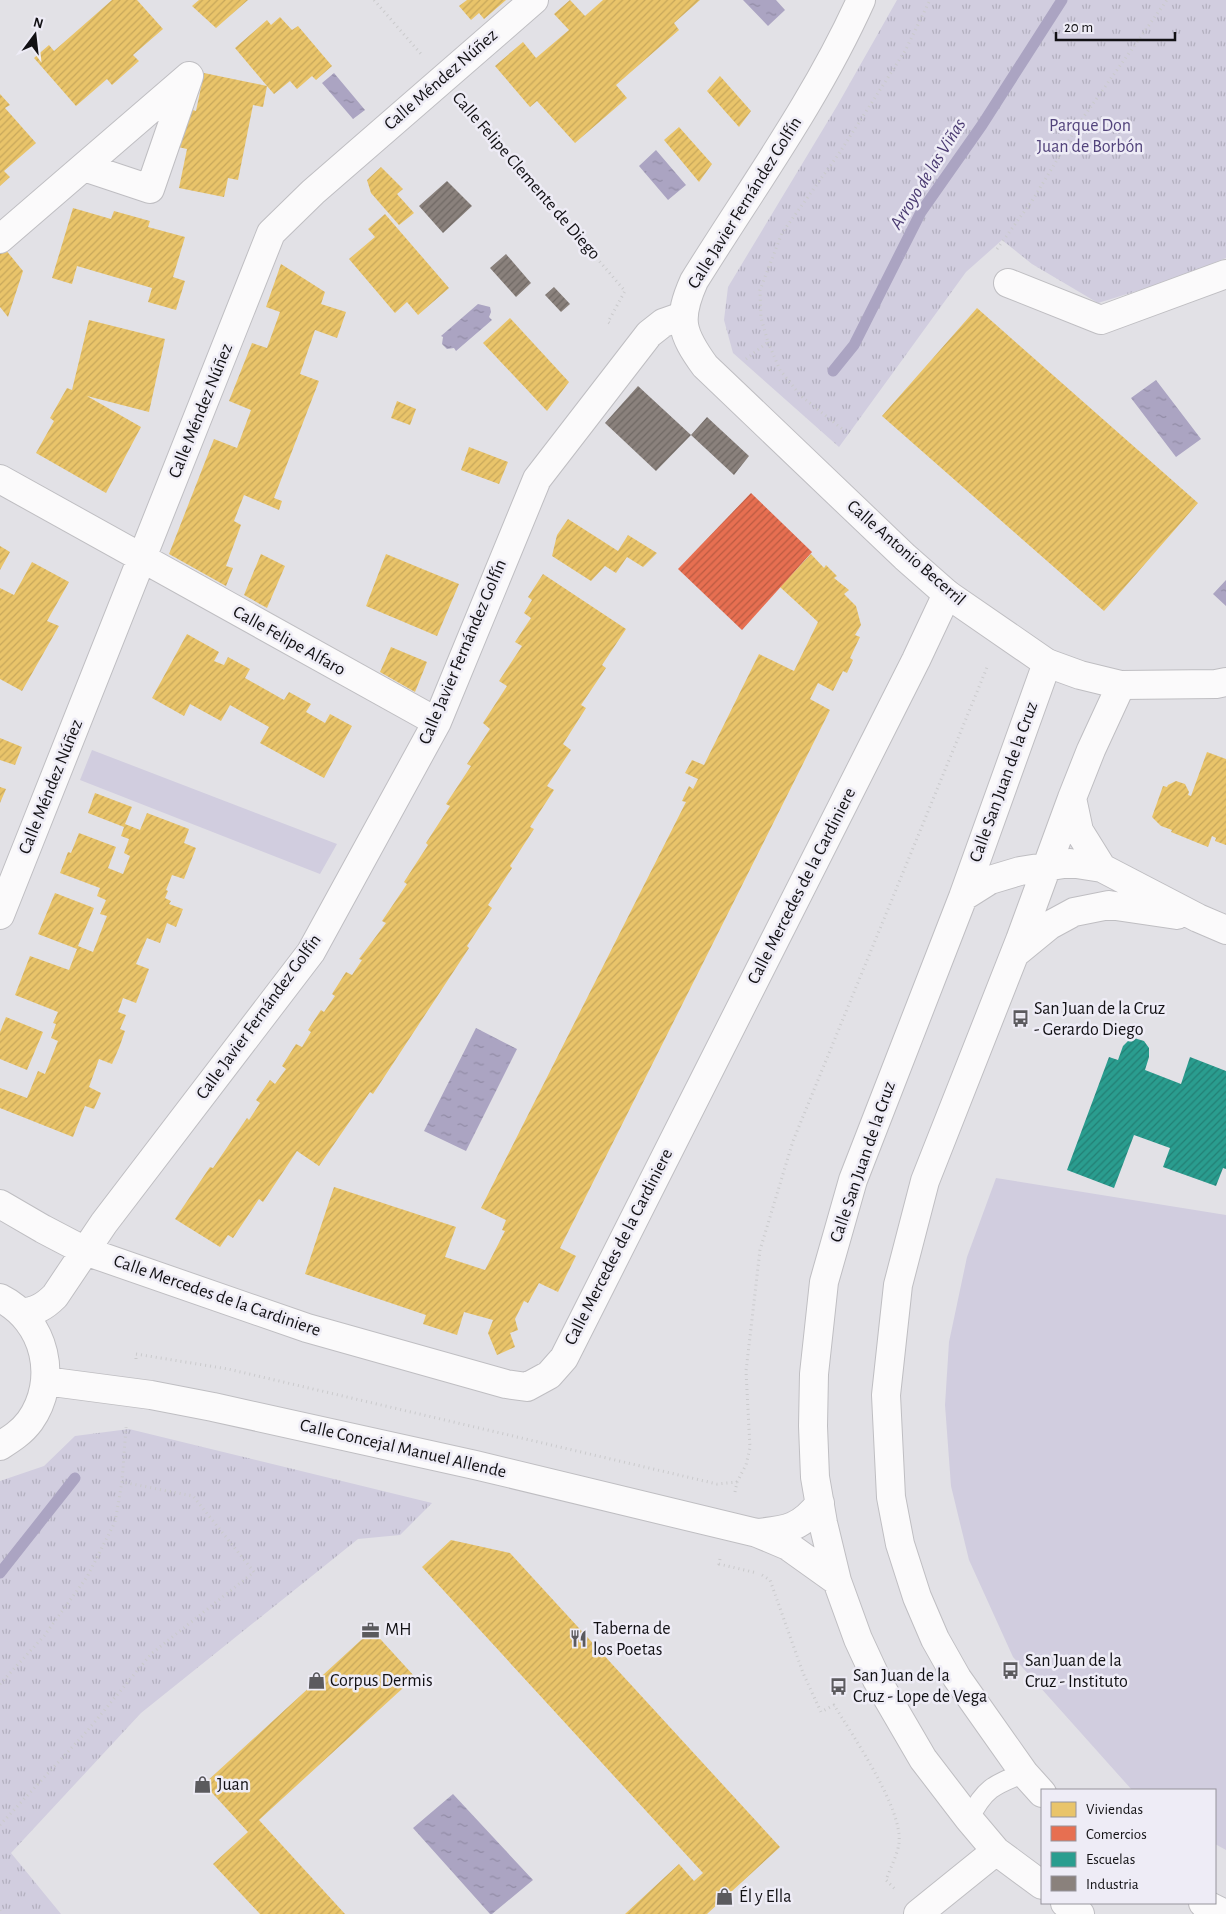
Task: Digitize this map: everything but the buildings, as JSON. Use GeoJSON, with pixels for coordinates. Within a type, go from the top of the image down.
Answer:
{"type":"FeatureCollection","features":[{"type":"Feature","properties":{"kind":"street","name":"Calle Méndez Núñez"},"geometry":{"type":"LineString","coordinates":[[0,915],[271,233],[313,192],[534,0]]}},
{"type":"Feature","properties":{"kind":"street","name":"Calle Javier Fernández Golfín"},"geometry":{"type":"LineString","coordinates":[[11,1306],[36,1311],[46,1306],[66,1280],[104,1223],[311,952],[437,722],[537,479],[642,341],[664,323],[682,316],[694,281],[817,86],[843,40],[861,0]]}},
{"type":"Feature","properties":{"kind":"street"},"geometry":{"type":"LineString","coordinates":[[0,239],[84,167]]}},
{"type":"Feature","properties":{"kind":"street"},"geometry":{"type":"LineString","coordinates":[[1008,283],[1101,320],[1226,274]]}},
{"type":"Feature","properties":{"kind":"street","name":"Calle Antonio Becerril"},"geometry":{"type":"LineString","coordinates":[[682,316],[685,332],[691,347],[705,366],[905,557],[947,594],[1047,663],[1080,675],[1121,685],[1216,684],[1226,682]]}},
{"type":"Feature","properties":{"kind":"street","name":"Calle Felipe Alfaro"},"geometry":{"type":"LineString","coordinates":[[0,479],[437,722]]}},
{"type":"Feature","properties":{"kind":"street","name":"Calle Mercedes de la Cardiniere"},"geometry":{"type":"LineString","coordinates":[[0,1204],[85,1251],[308,1328],[506,1384],[527,1387],[549,1374],[564,1358],[916,660],[947,594]]}},
{"type":"Feature","properties":{"kind":"street","name":"Calle San Juan de la Cruz"},"geometry":{"type":"LineString","coordinates":[[1039,1880],[996,1851],[969,1819],[923,1759],[877,1680],[858,1638],[837,1581],[815,1477],[812,1426],[814,1374],[824,1282],[853,1180],[963,897],[1047,663]]}},
{"type":"Feature","properties":{"kind":"street"},"geometry":{"type":"LineString","coordinates":[[1041,1792],[1024,1773],[957,1678],[935,1639],[917,1597],[900,1544],[891,1497],[886,1395],[898,1284],[925,1180],[1048,866],[1091,750],[1121,685]]}},
{"type":"Feature","properties":{"kind":"street"},"geometry":{"type":"LineString","coordinates":[[1072,798],[1079,831],[1102,868]]}},
{"type":"Feature","properties":{"kind":"street"},"geometry":{"type":"LineString","coordinates":[[963,897],[990,880],[1020,871],[1070,864],[1102,868],[1198,918],[1226,930]]}},
{"type":"Feature","properties":{"kind":"street"},"geometry":{"type":"LineString","coordinates":[[1014,954],[1050,925],[1074,912],[1109,905],[1198,918]]}},
{"type":"Feature","properties":{"kind":"street"},"geometry":{"type":"LineString","coordinates":[[0,1446],[16,1436],[29,1421],[39,1404],[46,1372],[40,1340],[32,1326],[11,1306]]}},
{"type":"Feature","properties":{"kind":"street","name":"Calle Concejal Manuel Allende"},"geometry":{"type":"LineString","coordinates":[[45,1381],[150,1395],[231,1410],[484,1467],[758,1533],[788,1546],[837,1581]]}},
{"type":"Feature","properties":{"kind":"street","name":"Calle Concejal Manuel Allende"},"geometry":{"type":"LineString","coordinates":[[758,1533],[779,1530],[798,1524],[810,1516],[820,1503]]}},
{"type":"Feature","properties":{"kind":"street"},"geometry":{"type":"LineString","coordinates":[[918,1914],[996,1851]]}},
{"type":"Feature","properties":{"kind":"street"},"geometry":{"type":"LineString","coordinates":[[1066,1904],[1080,1914]]}},
{"type":"Feature","properties":{"kind":"street"},"geometry":{"type":"LineString","coordinates":[[1205,1904],[1225,1914]]}},
{"type":"Feature","properties":{"kind":"lane"},"geometry":{"type":"LineString","coordinates":[[969,1819],[977,1804],[990,1789],[1024,1773]]}},
{"type":"Feature","properties":{"kind":"path","name":"Calle Felipe Clemente de Diego"},"geometry":{"type":"LineString","coordinates":[[374,0],[625,291],[608,322],[614,327]]}},
{"type":"Feature","properties":{"kind":"path"},"geometry":{"type":"LineString","coordinates":[[846,432],[801,396],[780,370],[768,342],[761,318],[760,290],[782,233],[838,156],[905,51],[930,0]]}},
{"type":"Feature","properties":{"kind":"path"},"geometry":{"type":"LineString","coordinates":[[1008,283],[986,264],[1032,201],[1082,119],[1167,0]]}},
{"type":"Feature","properties":{"kind":"path"},"geometry":{"type":"LineString","coordinates":[[741,362],[768,342]]}},
{"type":"Feature","properties":{"kind":"path"},"geometry":{"type":"LineString","coordinates":[[0,1684],[44,1636],[87,1576],[116,1522],[122,1482],[126,1419]]}},
{"type":"Feature","properties":{"kind":"path"},"geometry":{"type":"LineString","coordinates":[[0,1825],[88,1730],[151,1654],[254,1572],[193,1496],[122,1482]]}},
{"type":"Feature","properties":{"kind":"path"},"geometry":{"type":"LineString","coordinates":[[0,1910],[1,1914]]}},
{"type":"Feature","properties":{"kind":"green space","name":"Parque Don Juan de Borbón"},"geometry":{"type":"Polygon","coordinates":[[[897,0],[1226,0],[1226,258],[1169,281],[1098,303],[1032,264],[1002,240],[966,272],[839,447],[733,353],[724,320],[728,287],[837,106],[897,0]]]}},
{"type":"Feature","properties":{"kind":"green space"},"geometry":{"type":"Polygon","coordinates":[[[92,750],[337,844],[320,874],[80,780],[92,750]]]}},
{"type":"Feature","properties":{"kind":"green space"},"geometry":{"type":"Polygon","coordinates":[[[996,1178],[1226,1215],[1226,1850],[1216,1845],[1216,1789],[1131,1789],[1013,1657],[969,1560],[951,1486],[945,1405],[949,1342],[967,1257],[996,1178]]]}},
{"type":"Feature","properties":{"kind":"green space"},"geometry":{"type":"Polygon","coordinates":[[[129,1429],[432,1503],[400,1535],[358,1539],[141,1713],[11,1853],[61,1914],[0,1914],[0,1481],[44,1466],[75,1436],[129,1429]]]}},
{"type":"Feature","properties":{"kind":"water"},"geometry":{"type":"Polygon","coordinates":[[[743,0],[776,0],[785,10],[768,26],[743,0]]]}},
{"type":"Feature","properties":{"kind":"water"},"geometry":{"type":"Polygon","coordinates":[[[334,73],[365,110],[353,119],[322,83],[334,73]]]}},
{"type":"Feature","properties":{"kind":"water"},"geometry":{"type":"Polygon","coordinates":[[[656,150],[686,185],[668,200],[639,166],[656,150]]]}},
{"type":"Feature","properties":{"kind":"water"},"geometry":{"type":"Polygon","coordinates":[[[478,304],[490,307],[489,317],[492,320],[456,351],[454,348],[447,349],[442,344],[443,337],[441,336],[478,304]]]}},
{"type":"Feature","properties":{"kind":"water"},"geometry":{"type":"Polygon","coordinates":[[[1156,380],[1201,439],[1176,457],[1131,398],[1156,380]]]}},
{"type":"Feature","properties":{"kind":"water"},"geometry":{"type":"Polygon","coordinates":[[[1226,580],[1226,606],[1213,594],[1226,580]]]}},
{"type":"Feature","properties":{"kind":"water"},"geometry":{"type":"Polygon","coordinates":[[[476,1028],[517,1049],[466,1151],[424,1131],[476,1028]]]}},
{"type":"Feature","properties":{"kind":"water"},"geometry":{"type":"Polygon","coordinates":[[[453,1794],[533,1880],[492,1914],[413,1828],[453,1794]]]}},
{"type":"Feature","properties":{"kind":"waterway","name":"Arroyo de las Viñas"},"geometry":{"type":"LineString","coordinates":[[833,371],[854,345],[921,212],[982,125],[1062,0]]}},
{"type":"Feature","properties":{"kind":"waterway","name":"Arroyo de las Viñas"},"geometry":{"type":"LineString","coordinates":[[0,1573],[75,1478]]}},
{"type":"Feature","properties":{"kind":"place","name":"San Juan de la Cruz - Gerardo Diego"},"geometry":{"type":"Point","coordinates":[1020,1019]}},
{"type":"Feature","properties":{"kind":"place","name":"MH"},"geometry":{"type":"Point","coordinates":[371,1630]}},
{"type":"Feature","properties":{"kind":"place","name":"Taberna de los Poetas"},"geometry":{"type":"Point","coordinates":[579,1639]}},
{"type":"Feature","properties":{"kind":"place","name":"San Juan de la Cruz - Instituto"},"geometry":{"type":"Point","coordinates":[1011,1671]}},
{"type":"Feature","properties":{"kind":"place","name":"Corpus Dermis"},"geometry":{"type":"Point","coordinates":[316,1681]}},
{"type":"Feature","properties":{"kind":"place","name":"San Juan de la Cruz - Lope de Vega"},"geometry":{"type":"Point","coordinates":[839,1686]}},
{"type":"Feature","properties":{"kind":"place","name":"Juan"},"geometry":{"type":"Point","coordinates":[203,1785]}},
{"type":"Feature","properties":{"kind":"place","name":"Él y Ella"},"geometry":{"type":"Point","coordinates":[725,1897]}}]}
